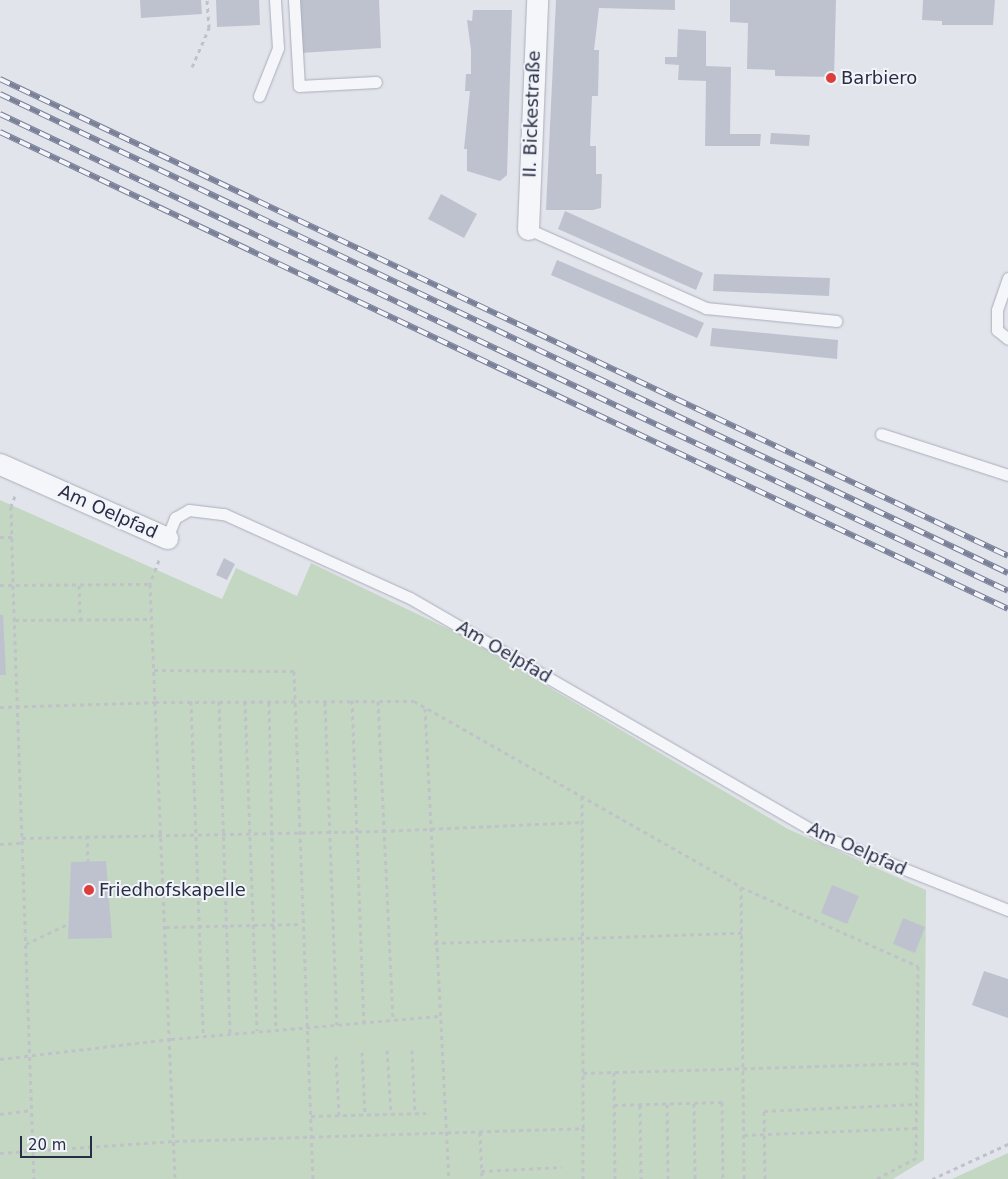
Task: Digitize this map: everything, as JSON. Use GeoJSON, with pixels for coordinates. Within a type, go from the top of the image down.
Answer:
{"type":"FeatureCollection","features":[{"type":"Feature","properties":{"kind":"street","name":"II. Bickestraße"},"geometry":{"type":"LineString","coordinates":[[528,229],[537,0]]}},
{"type":"Feature","properties":{"kind":"street","name":"Am Oelpfad"},"geometry":{"type":"LineString","coordinates":[[0,464],[167,538]]}},
{"type":"Feature","properties":{"kind":"lane"},"geometry":{"type":"LineString","coordinates":[[260,96],[278,48],[276,0]]}},
{"type":"Feature","properties":{"kind":"lane"},"geometry":{"type":"LineString","coordinates":[[294,0],[299,86],[376,82]]}},
{"type":"Feature","properties":{"kind":"lane"},"geometry":{"type":"LineString","coordinates":[[528,229],[706,308],[836,321]]}},
{"type":"Feature","properties":{"kind":"lane"},"geometry":{"type":"LineString","coordinates":[[1008,278],[997,310],[997,330],[1008,339]]}},
{"type":"Feature","properties":{"kind":"lane"},"geometry":{"type":"LineString","coordinates":[[880,434],[1008,475]]}},
{"type":"Feature","properties":{"kind":"lane","name":"Am Oelpfad"},"geometry":{"type":"LineString","coordinates":[[167,538],[175,518],[189,510],[224,514],[410,598],[826,838],[1008,910]]}},
{"type":"Feature","properties":{"kind":"path"},"geometry":{"type":"LineString","coordinates":[[192,67],[209,28],[207,0]]}},
{"type":"Feature","properties":{"kind":"path"},"geometry":{"type":"LineString","coordinates":[[15,496],[12,537],[13,585],[20,706],[22,843],[34,1179]]}},
{"type":"Feature","properties":{"kind":"path"},"geometry":{"type":"LineString","coordinates":[[0,537],[12,537]]}},
{"type":"Feature","properties":{"kind":"path"},"geometry":{"type":"LineString","coordinates":[[155,570],[150,584],[151,619],[171,1039],[175,1179]]}},
{"type":"Feature","properties":{"kind":"path"},"geometry":{"type":"LineString","coordinates":[[0,586],[150,584]]}},
{"type":"Feature","properties":{"kind":"path"},"geometry":{"type":"LineString","coordinates":[[79,585],[80,620]]}},
{"type":"Feature","properties":{"kind":"path"},"geometry":{"type":"LineString","coordinates":[[15,620],[151,619]]}},
{"type":"Feature","properties":{"kind":"path"},"geometry":{"type":"LineString","coordinates":[[154,670],[294,671],[298,833],[313,1179]]}},
{"type":"Feature","properties":{"kind":"path"},"geometry":{"type":"LineString","coordinates":[[352,700],[355,831],[364,1023]]}},
{"type":"Feature","properties":{"kind":"path"},"geometry":{"type":"LineString","coordinates":[[0,707],[191,701],[414,701],[741,888],[918,966],[916,1158],[876,1179]]}},
{"type":"Feature","properties":{"kind":"path"},"geometry":{"type":"LineString","coordinates":[[191,701],[203,1036]]}},
{"type":"Feature","properties":{"kind":"path"},"geometry":{"type":"LineString","coordinates":[[219,701],[221,835],[230,1033]]}},
{"type":"Feature","properties":{"kind":"path"},"geometry":{"type":"LineString","coordinates":[[245,701],[257,1031]]}},
{"type":"Feature","properties":{"kind":"path"},"geometry":{"type":"LineString","coordinates":[[378,701],[393,1020]]}},
{"type":"Feature","properties":{"kind":"path"},"geometry":{"type":"LineString","coordinates":[[269,702],[270,834],[276,1030]]}},
{"type":"Feature","properties":{"kind":"path"},"geometry":{"type":"LineString","coordinates":[[325,702],[337,1025]]}},
{"type":"Feature","properties":{"kind":"path"},"geometry":{"type":"LineString","coordinates":[[424,708],[432,829],[434,943],[449,1179]]}},
{"type":"Feature","properties":{"kind":"path"},"geometry":{"type":"LineString","coordinates":[[582,796],[585,938],[583,1179]]}},
{"type":"Feature","properties":{"kind":"path"},"geometry":{"type":"LineString","coordinates":[[22,838],[153,832],[162,837],[383,831],[583,822]]}},
{"type":"Feature","properties":{"kind":"path"},"geometry":{"type":"LineString","coordinates":[[87,835],[88,862]]}},
{"type":"Feature","properties":{"kind":"path"},"geometry":{"type":"LineString","coordinates":[[0,844],[22,843]]}},
{"type":"Feature","properties":{"kind":"path"},"geometry":{"type":"LineString","coordinates":[[741,888],[744,1179]]}},
{"type":"Feature","properties":{"kind":"path"},"geometry":{"type":"LineString","coordinates":[[26,944],[68,924]]}},
{"type":"Feature","properties":{"kind":"path"},"geometry":{"type":"LineString","coordinates":[[166,927],[302,924]]}},
{"type":"Feature","properties":{"kind":"path"},"geometry":{"type":"LineString","coordinates":[[434,943],[742,933]]}},
{"type":"Feature","properties":{"kind":"path"},"geometry":{"type":"LineString","coordinates":[[0,1059],[230,1033],[438,1016]]}},
{"type":"Feature","properties":{"kind":"path"},"geometry":{"type":"LineString","coordinates":[[387,1050],[391,1114]]}},
{"type":"Feature","properties":{"kind":"path"},"geometry":{"type":"LineString","coordinates":[[412,1050],[415,1113]]}},
{"type":"Feature","properties":{"kind":"path"},"geometry":{"type":"LineString","coordinates":[[362,1052],[366,1115]]}},
{"type":"Feature","properties":{"kind":"path"},"geometry":{"type":"LineString","coordinates":[[336,1056],[340,1116]]}},
{"type":"Feature","properties":{"kind":"path"},"geometry":{"type":"LineString","coordinates":[[583,1073],[917,1063]]}},
{"type":"Feature","properties":{"kind":"path"},"geometry":{"type":"LineString","coordinates":[[614,1072],[616,1179]]}},
{"type":"Feature","properties":{"kind":"path"},"geometry":{"type":"LineString","coordinates":[[614,1105],[722,1102],[723,1179]]}},
{"type":"Feature","properties":{"kind":"path"},"geometry":{"type":"LineString","coordinates":[[694,1103],[695,1179]]}},
{"type":"Feature","properties":{"kind":"path"},"geometry":{"type":"LineString","coordinates":[[640,1104],[642,1179]]}},
{"type":"Feature","properties":{"kind":"path"},"geometry":{"type":"LineString","coordinates":[[666,1104],[668,1179]]}},
{"type":"Feature","properties":{"kind":"path"},"geometry":{"type":"LineString","coordinates":[[765,1179],[764,1111],[917,1104]]}},
{"type":"Feature","properties":{"kind":"path"},"geometry":{"type":"LineString","coordinates":[[0,1114],[32,1110]]}},
{"type":"Feature","properties":{"kind":"path"},"geometry":{"type":"LineString","coordinates":[[311,1116],[426,1113]]}},
{"type":"Feature","properties":{"kind":"path"},"geometry":{"type":"LineString","coordinates":[[0,1153],[175,1141],[583,1128]]}},
{"type":"Feature","properties":{"kind":"path"},"geometry":{"type":"LineString","coordinates":[[744,1135],[916,1128]]}},
{"type":"Feature","properties":{"kind":"path"},"geometry":{"type":"LineString","coordinates":[[480,1132],[482,1179]]}},
{"type":"Feature","properties":{"kind":"path"},"geometry":{"type":"LineString","coordinates":[[932,1179],[1008,1144]]}},
{"type":"Feature","properties":{"kind":"path"},"geometry":{"type":"LineString","coordinates":[[481,1171],[562,1167]]}},
{"type":"Feature","properties":{"kind":"green space"},"geometry":{"type":"Polygon","coordinates":[[[0,500],[222,599],[236,568],[297,596],[311,563],[459,634],[788,829],[926,890],[924,1160],[893,1179],[0,1179],[0,500]]]}},
{"type":"Feature","properties":{"kind":"green space"},"geometry":{"type":"Polygon","coordinates":[[[1008,1153],[1008,1179],[952,1179],[1008,1153]]]}},
{"type":"Feature","properties":{"kind":"building"},"geometry":{"type":"Polygon","coordinates":[[[140,0],[201,0],[202,14],[141,18],[140,0]]]}},
{"type":"Feature","properties":{"kind":"building"},"geometry":{"type":"Polygon","coordinates":[[[216,0],[259,0],[260,25],[217,27],[216,0]]]}},
{"type":"Feature","properties":{"kind":"building"},"geometry":{"type":"Polygon","coordinates":[[[297,0],[379,0],[381,48],[300,53],[297,0]]]}},
{"type":"Feature","properties":{"kind":"building"},"geometry":{"type":"Polygon","coordinates":[[[556,0],[675,0],[675,10],[599,8],[594,50],[599,50],[598,96],[592,96],[590,146],[596,146],[596,174],[602,174],[601,208],[593,210],[546,210],[556,0]]]}},
{"type":"Feature","properties":{"kind":"building"},"geometry":{"type":"Polygon","coordinates":[[[730,0],[836,0],[834,77],[775,76],[775,70],[747,69],[748,23],[730,22],[730,0]]]}},
{"type":"Feature","properties":{"kind":"building"},"geometry":{"type":"Polygon","coordinates":[[[923,0],[995,0],[993,25],[942,25],[942,21],[922,20],[923,0]]]}},
{"type":"Feature","properties":{"kind":"building"},"geometry":{"type":"Polygon","coordinates":[[[473,10],[512,10],[507,175],[500,181],[467,171],[467,149],[464,149],[470,91],[465,91],[466,74],[471,74],[471,50],[467,20],[472,21],[473,10]]]}},
{"type":"Feature","properties":{"kind":"building"},"geometry":{"type":"Polygon","coordinates":[[[678,29],[706,31],[706,66],[731,67],[730,134],[761,134],[760,146],[705,146],[706,81],[678,80],[679,65],[665,64],[665,57],[677,57],[678,29]]]}},
{"type":"Feature","properties":{"kind":"building"},"geometry":{"type":"Polygon","coordinates":[[[771,133],[810,135],[809,146],[770,144],[771,133]]]}},
{"type":"Feature","properties":{"kind":"building"},"geometry":{"type":"Polygon","coordinates":[[[441,194],[477,214],[464,238],[428,219],[441,194]]]}},
{"type":"Feature","properties":{"kind":"building"},"geometry":{"type":"Polygon","coordinates":[[[565,211],[703,273],[696,290],[558,229],[565,211]]]}},
{"type":"Feature","properties":{"kind":"building"},"geometry":{"type":"Polygon","coordinates":[[[557,260],[704,323],[697,338],[551,275],[557,260]]]}},
{"type":"Feature","properties":{"kind":"building"},"geometry":{"type":"Polygon","coordinates":[[[714,274],[830,278],[829,296],[713,291],[714,274]]]}},
{"type":"Feature","properties":{"kind":"building"},"geometry":{"type":"Polygon","coordinates":[[[712,328],[838,340],[837,359],[710,346],[712,328]]]}},
{"type":"Feature","properties":{"kind":"building"},"geometry":{"type":"Polygon","coordinates":[[[224,558],[235,564],[227,580],[216,575],[224,558]]]}},
{"type":"Feature","properties":{"kind":"building"},"geometry":{"type":"Polygon","coordinates":[[[0,615],[3,615],[6,675],[0,675],[0,615]]]}},
{"type":"Feature","properties":{"kind":"building","name":"Friedhofskapelle"},"geometry":{"type":"Polygon","coordinates":[[[106,861],[112,938],[68,939],[71,862],[106,861]]]}},
{"type":"Feature","properties":{"kind":"building"},"geometry":{"type":"Polygon","coordinates":[[[832,885],[859,896],[847,924],[821,913],[832,885]]]}},
{"type":"Feature","properties":{"kind":"building"},"geometry":{"type":"Polygon","coordinates":[[[903,918],[925,927],[915,953],[893,944],[903,918]]]}},
{"type":"Feature","properties":{"kind":"building"},"geometry":{"type":"Polygon","coordinates":[[[984,971],[1008,979],[1008,1018],[972,1005],[984,971]]]}},
{"type":"Feature","properties":{"kind":"railway"},"geometry":{"type":"LineString","coordinates":[[0,79],[1008,556]]}},
{"type":"Feature","properties":{"kind":"railway"},"geometry":{"type":"LineString","coordinates":[[0,94],[1008,573]]}},
{"type":"Feature","properties":{"kind":"railway"},"geometry":{"type":"LineString","coordinates":[[0,114],[1008,591]]}},
{"type":"Feature","properties":{"kind":"railway"},"geometry":{"type":"LineString","coordinates":[[0,132],[1008,609]]}},
{"type":"Feature","properties":{"kind":"place","name":"Barbiero"},"geometry":{"type":"Point","coordinates":[831,78]}},
{"type":"Feature","properties":{"kind":"place","name":"Friedhofskapelle"},"geometry":{"type":"Point","coordinates":[89,890]}}]}
